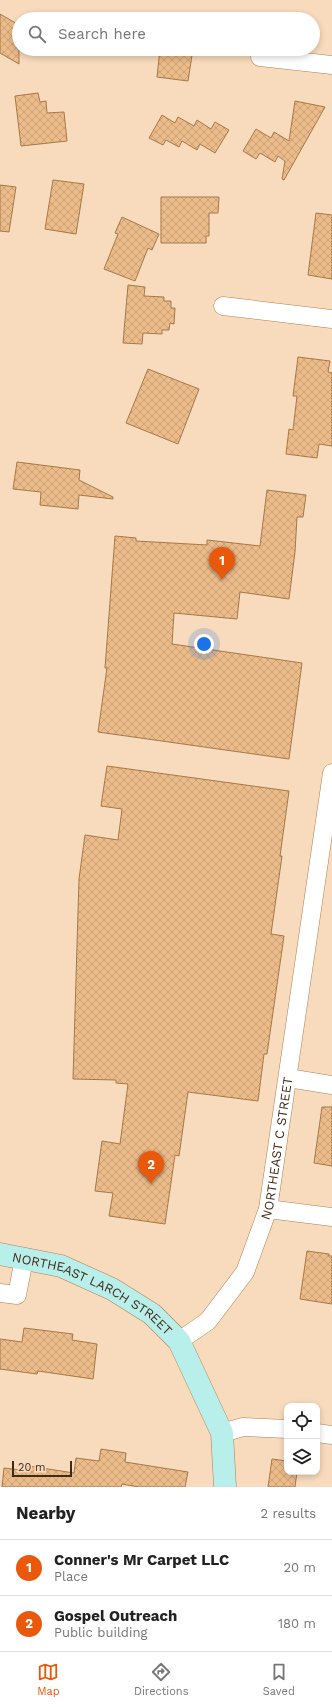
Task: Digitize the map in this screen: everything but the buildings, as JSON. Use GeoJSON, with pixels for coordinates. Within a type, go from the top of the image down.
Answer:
{"type":"FeatureCollection","features":[{"type":"Feature","properties":{"kind":"main road","name":"NORTHEAST LARCH STREET"},"geometry":{"type":"LineString","coordinates":[[0,1254],[61,1266],[112,1289],[152,1314],[179,1342]]}},
{"type":"Feature","properties":{"kind":"main road"},"geometry":{"type":"LineString","coordinates":[[179,1342],[222,1433],[225,1487]]}},
{"type":"Feature","properties":{"kind":"street"},"geometry":{"type":"LineString","coordinates":[[260,56],[332,65]]}},
{"type":"Feature","properties":{"kind":"street"},"geometry":{"type":"LineString","coordinates":[[223,306],[332,319]]}},
{"type":"Feature","properties":{"kind":"street","name":"NORTHEAST C STREET"},"geometry":{"type":"LineString","coordinates":[[179,1342],[208,1321],[244,1272],[268,1209],[288,1078],[326,863],[332,773]]}},
{"type":"Feature","properties":{"kind":"street"},"geometry":{"type":"LineString","coordinates":[[288,1078],[332,1084]]}},
{"type":"Feature","properties":{"kind":"street"},"geometry":{"type":"LineString","coordinates":[[268,1209],[332,1217]]}},
{"type":"Feature","properties":{"kind":"street"},"geometry":{"type":"LineString","coordinates":[[0,1293],[16,1296],[24,1258]]}},
{"type":"Feature","properties":{"kind":"street"},"geometry":{"type":"LineString","coordinates":[[222,1433],[243,1427],[284,1429]]}},
{"type":"Feature","properties":{"kind":"street"},"geometry":{"type":"LineString","coordinates":[[320,1433],[332,1435]]}},
{"type":"Feature","properties":{"kind":"place","name":"Conner's Mr Carpet LLC"},"geometry":{"type":"Point","coordinates":[222,580]}},
{"type":"Feature","properties":{"kind":"place","name":"Gospel Outreach"},"geometry":{"type":"Point","coordinates":[151,1184]}}]}
